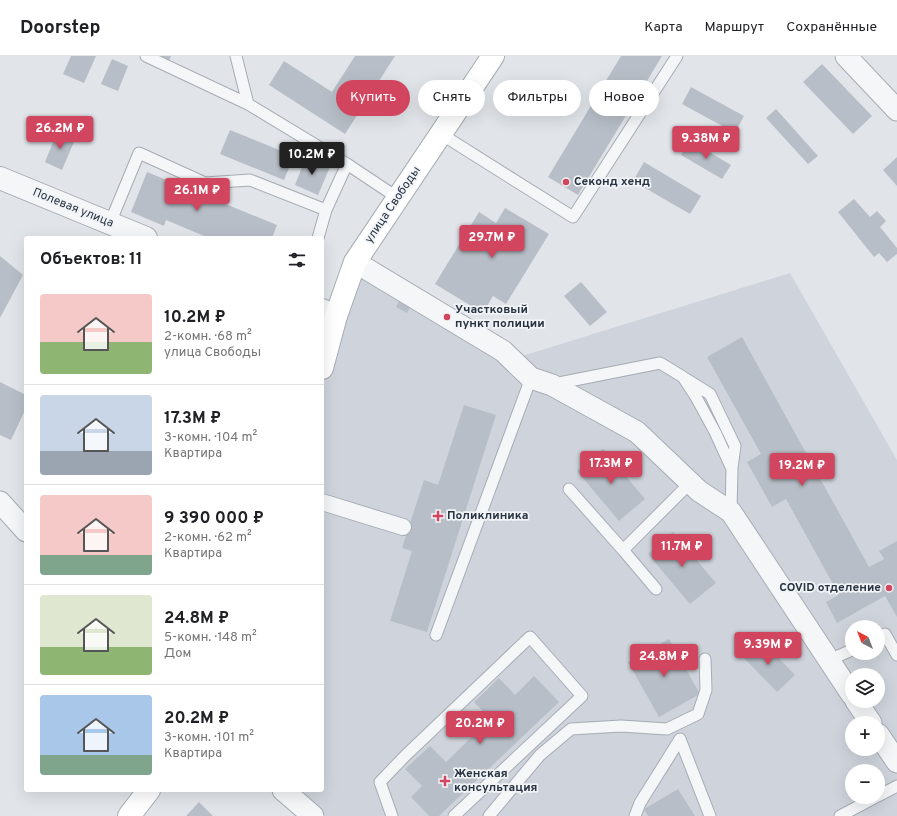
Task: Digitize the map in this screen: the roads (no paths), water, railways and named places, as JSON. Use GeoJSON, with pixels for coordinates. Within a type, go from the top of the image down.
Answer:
{"type":"FeatureCollection","features":[{"type":"Feature","properties":{"kind":"main road","name":"улица Свободы"},"geometry":{"type":"LineString","coordinates":[[324,352],[329,313],[355,262],[493,56]]}},
{"type":"Feature","properties":{"kind":"main road"},"geometry":{"type":"LineString","coordinates":[[129,816],[147,792]]}},
{"type":"Feature","properties":{"kind":"street"},"geometry":{"type":"LineString","coordinates":[[846,56],[897,110]]}},
{"type":"Feature","properties":{"kind":"street","name":"Полевая улица"},"geometry":{"type":"LineString","coordinates":[[0,178],[141,236]]}},
{"type":"Feature","properties":{"kind":"street"},"geometry":{"type":"LineString","coordinates":[[355,262],[503,351],[531,378],[552,385],[637,432],[699,492],[731,512],[845,684]]}},
{"type":"Feature","properties":{"kind":"street"},"geometry":{"type":"LineString","coordinates":[[0,502],[24,529]]}},
{"type":"Feature","properties":{"kind":"street"},"geometry":{"type":"LineString","coordinates":[[324,503],[403,527]]}},
{"type":"Feature","properties":{"kind":"street"},"geometry":{"type":"LineString","coordinates":[[885,744],[897,762]]}},
{"type":"Feature","properties":{"kind":"street"},"geometry":{"type":"LineString","coordinates":[[285,792],[313,816]]}},
{"type":"Feature","properties":{"kind":"lane"},"geometry":{"type":"LineString","coordinates":[[146,56],[248,104],[347,164],[398,198]]}},
{"type":"Feature","properties":{"kind":"lane"},"geometry":{"type":"LineString","coordinates":[[236,56],[248,104]]}},
{"type":"Feature","properties":{"kind":"lane"},"geometry":{"type":"LineString","coordinates":[[441,134],[573,217],[676,56]]}},
{"type":"Feature","properties":{"kind":"lane"},"geometry":{"type":"LineString","coordinates":[[110,223],[139,153],[205,182],[250,180],[326,210]]}},
{"type":"Feature","properties":{"kind":"lane"},"geometry":{"type":"LineString","coordinates":[[319,236],[326,210],[347,164]]}},
{"type":"Feature","properties":{"kind":"lane"},"geometry":{"type":"LineString","coordinates":[[552,385],[660,363],[683,377],[715,432],[732,469],[731,512]]}},
{"type":"Feature","properties":{"kind":"lane"},"geometry":{"type":"LineString","coordinates":[[436,635],[531,378]]}},
{"type":"Feature","properties":{"kind":"lane"},"geometry":{"type":"LineString","coordinates":[[623,550],[690,483]]}},
{"type":"Feature","properties":{"kind":"lane"},"geometry":{"type":"LineString","coordinates":[[569,490],[656,589]]}},
{"type":"Feature","properties":{"kind":"lane"},"geometry":{"type":"LineString","coordinates":[[885,634],[897,654]]}},
{"type":"Feature","properties":{"kind":"lane"},"geometry":{"type":"LineString","coordinates":[[392,816],[380,782],[405,756],[530,637],[582,696],[454,816]]}},
{"type":"Feature","properties":{"kind":"lane"},"geometry":{"type":"LineString","coordinates":[[829,660],[845,653]]}},
{"type":"Feature","properties":{"kind":"lane"},"geometry":{"type":"LineString","coordinates":[[489,816],[540,755],[571,729],[621,726],[667,729],[698,714],[706,690],[705,659]]}},
{"type":"Feature","properties":{"kind":"lane"},"geometry":{"type":"LineString","coordinates":[[635,816],[640,802],[680,739],[710,816]]}},
{"type":"Feature","properties":{"kind":"lane"},"geometry":{"type":"LineString","coordinates":[[885,793],[897,786]]}},
{"type":"Feature","properties":{"kind":"lane"},"geometry":{"type":"LineString","coordinates":[[840,816],[863,804]]}},
{"type":"Feature","properties":{"kind":"place","name":"Секонд хенд"},"geometry":{"type":"Point","coordinates":[566,182]}},
{"type":"Feature","properties":{"kind":"place","name":"Участковый пункт полиции"},"geometry":{"type":"Point","coordinates":[447,317]}},
{"type":"Feature","properties":{"kind":"place","name":"Поликлиника"},"geometry":{"type":"Point","coordinates":[438,516]}},
{"type":"Feature","properties":{"kind":"place","name":"COVID отделение"},"geometry":{"type":"Point","coordinates":[889,588]}},
{"type":"Feature","properties":{"kind":"place","name":"Женская консультация"},"geometry":{"type":"Point","coordinates":[445,781]}}]}
